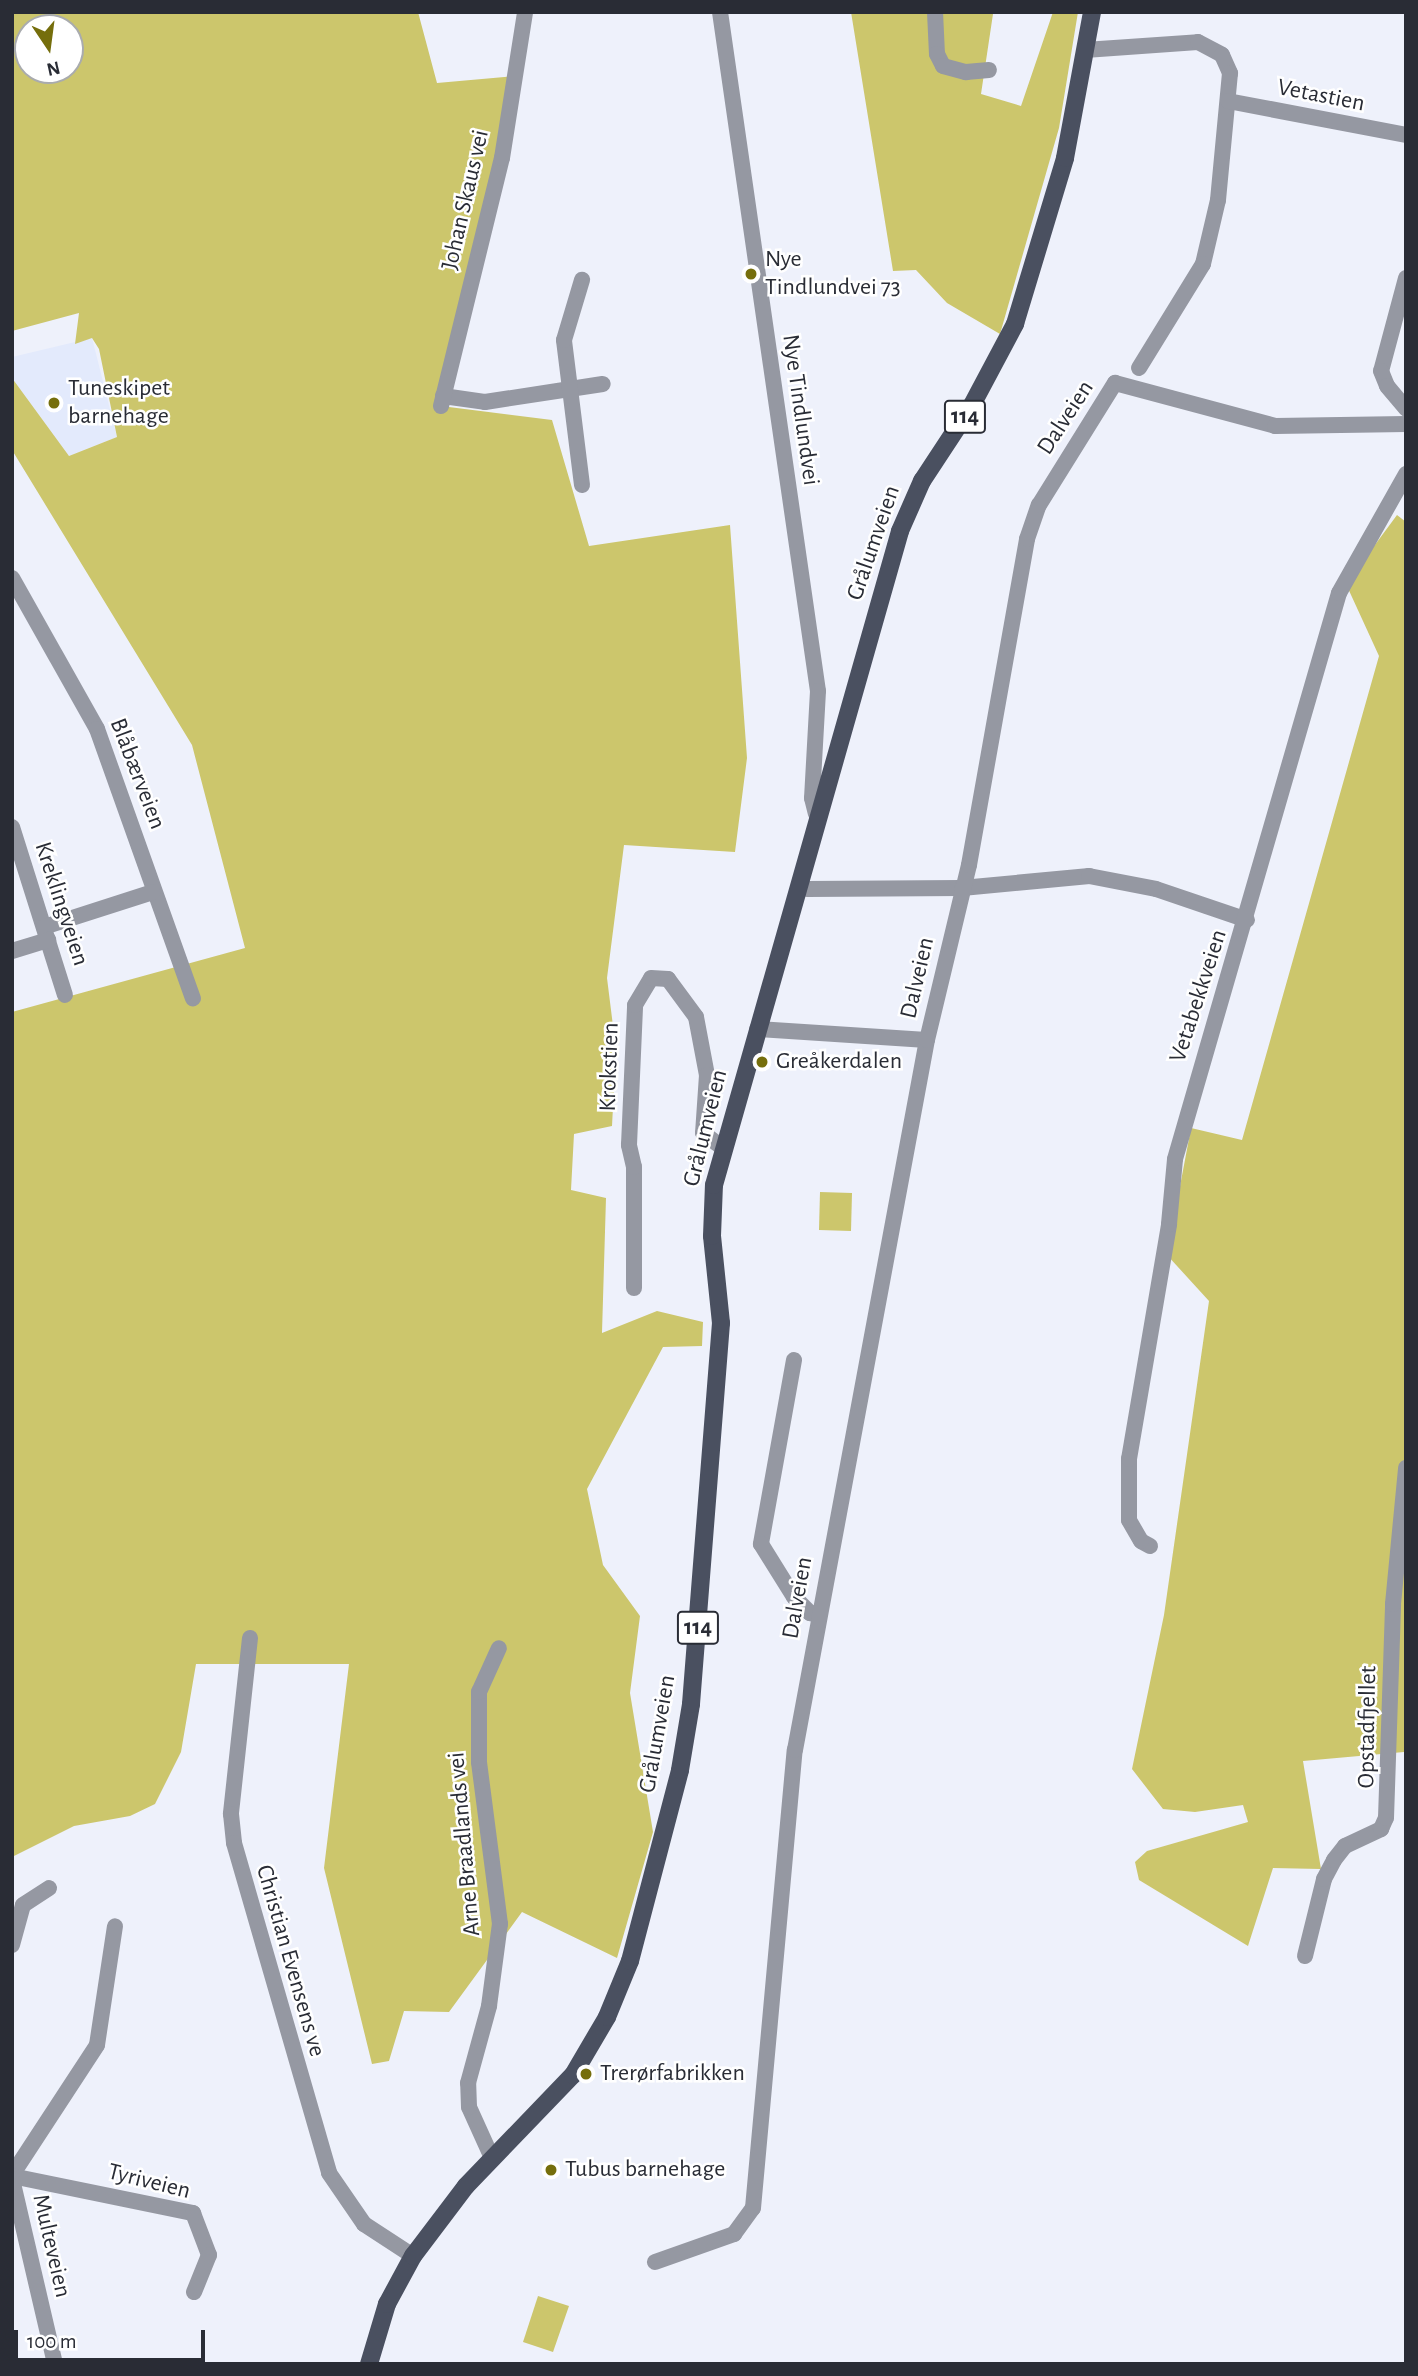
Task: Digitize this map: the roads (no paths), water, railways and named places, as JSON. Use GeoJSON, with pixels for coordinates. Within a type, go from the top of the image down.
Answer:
{"type":"FeatureCollection","features":[{"type":"Feature","properties":{"kind":"main road","name":"Grålumveien"},"geometry":{"type":"LineString","coordinates":[[369,2364],[387,2304],[413,2256],[444,2210],[573,2075],[616,1998],[630,1961],[680,1770],[695,1662],[720,1323],[712,1209],[724,1149],[816,814],[905,515],[999,359],[1015,324],[1065,158],[1092,12]]}},
{"type":"Feature","properties":{"kind":"street","name":"Johan Skaus vei"},"geometry":{"type":"LineString","coordinates":[[525,12],[502,158],[442,401],[485,402],[603,384]]}},
{"type":"Feature","properties":{"kind":"street","name":"Nye Tindlundvei"},"geometry":{"type":"LineString","coordinates":[[720,12],[818,691],[812,798],[816,814]]}},
{"type":"Feature","properties":{"kind":"street"},"geometry":{"type":"LineString","coordinates":[[935,12],[937,54],[943,66],[966,72],[989,70]]}},
{"type":"Feature","properties":{"kind":"street"},"geometry":{"type":"LineString","coordinates":[[1085,50],[1208,45],[1227,65],[1228,101],[1218,200],[1203,264],[1139,368]]}},
{"type":"Feature","properties":{"kind":"street","name":"Vetastien"},"geometry":{"type":"LineString","coordinates":[[1228,101],[1406,135]]}},
{"type":"Feature","properties":{"kind":"street"},"geometry":{"type":"LineString","coordinates":[[1406,278],[1381,370],[1387,386],[1406,409]]}},
{"type":"Feature","properties":{"kind":"street"},"geometry":{"type":"LineString","coordinates":[[582,279],[564,340],[582,485]]}},
{"type":"Feature","properties":{"kind":"street","name":"Dalveien"},"geometry":{"type":"LineString","coordinates":[[654,2262],[734,2234],[752,2208],[795,1749],[927,1040],[962,888],[1027,539],[1051,483],[1092,427],[1115,383],[1275,426],[1406,424]]}},
{"type":"Feature","properties":{"kind":"street","name":"Vetabekkveien"},"geometry":{"type":"LineString","coordinates":[[1150,1546],[1134,1532],[1127,1503],[1129,1459],[1152,1308],[1169,1224],[1175,1159],[1206,1045],[1247,920],[1339,593],[1406,474]]}},
{"type":"Feature","properties":{"kind":"street","name":"Blåbærveien"},"geometry":{"type":"LineString","coordinates":[[12,578],[97,729],[126,802],[153,892],[193,998]]}},
{"type":"Feature","properties":{"kind":"street","name":"Kreklingveien"},"geometry":{"type":"LineString","coordinates":[[12,827],[65,995]]}},
{"type":"Feature","properties":{"kind":"street"},"geometry":{"type":"LineString","coordinates":[[807,889],[962,888],[1089,876],[1156,888],[1247,920]]}},
{"type":"Feature","properties":{"kind":"street"},"geometry":{"type":"LineString","coordinates":[[12,951],[46,933],[153,892]]}},
{"type":"Feature","properties":{"kind":"street","name":"Krokstien"},"geometry":{"type":"LineString","coordinates":[[634,1288],[634,1167],[629,1145],[635,1005],[650,978],[668,979],[696,1017],[707,1075],[703,1133],[724,1149]]}},
{"type":"Feature","properties":{"kind":"street"},"geometry":{"type":"LineString","coordinates":[[757,1030],[927,1040]]}},
{"type":"Feature","properties":{"kind":"street"},"geometry":{"type":"LineString","coordinates":[[794,1360],[761,1544],[794,1597],[810,1613],[818,1614]]}},
{"type":"Feature","properties":{"kind":"street","name":"Opstadfjellet"},"geometry":{"type":"LineString","coordinates":[[1305,1955],[1324,1880],[1334,1860],[1345,1846],[1381,1829],[1386,1818],[1393,1604],[1406,1468]]}},
{"type":"Feature","properties":{"kind":"street","name":"Christian Evensens ve"},"geometry":{"type":"LineString","coordinates":[[250,1638],[231,1814],[234,1843],[329,2173],[364,2224],[413,2256]]}},
{"type":"Feature","properties":{"kind":"street","name":"Arne Braadlands vei"},"geometry":{"type":"LineString","coordinates":[[492,2158],[469,2106],[468,2084],[489,2006],[500,1924],[479,1762],[479,1692],[499,1648]]}},
{"type":"Feature","properties":{"kind":"street"},"geometry":{"type":"LineString","coordinates":[[12,1945],[23,1905],[49,1888]]}},
{"type":"Feature","properties":{"kind":"street"},"geometry":{"type":"LineString","coordinates":[[12,2176],[97,2045],[115,1926]]}},
{"type":"Feature","properties":{"kind":"street","name":"Tyriveien"},"geometry":{"type":"LineString","coordinates":[[12,2176],[193,2213],[209,2255],[194,2292]]}},
{"type":"Feature","properties":{"kind":"street","name":"Multeveien"},"geometry":{"type":"LineString","coordinates":[[12,2176],[55,2364]]}},
{"type":"Feature","properties":{"kind":"place","name":"Nye Tindlundvei 73"},"geometry":{"type":"Point","coordinates":[751,274]}},
{"type":"Feature","properties":{"kind":"place","name":"Tuneskipet barnehage"},"geometry":{"type":"Point","coordinates":[54,403]}},
{"type":"Feature","properties":{"kind":"place","name":"Greåkerdalen"},"geometry":{"type":"Point","coordinates":[762,1062]}},
{"type":"Feature","properties":{"kind":"place","name":"Trerørfabrikken"},"geometry":{"type":"Point","coordinates":[586,2074]}},
{"type":"Feature","properties":{"kind":"place","name":"Tubus barnehage"},"geometry":{"type":"Point","coordinates":[551,2170]}}]}
